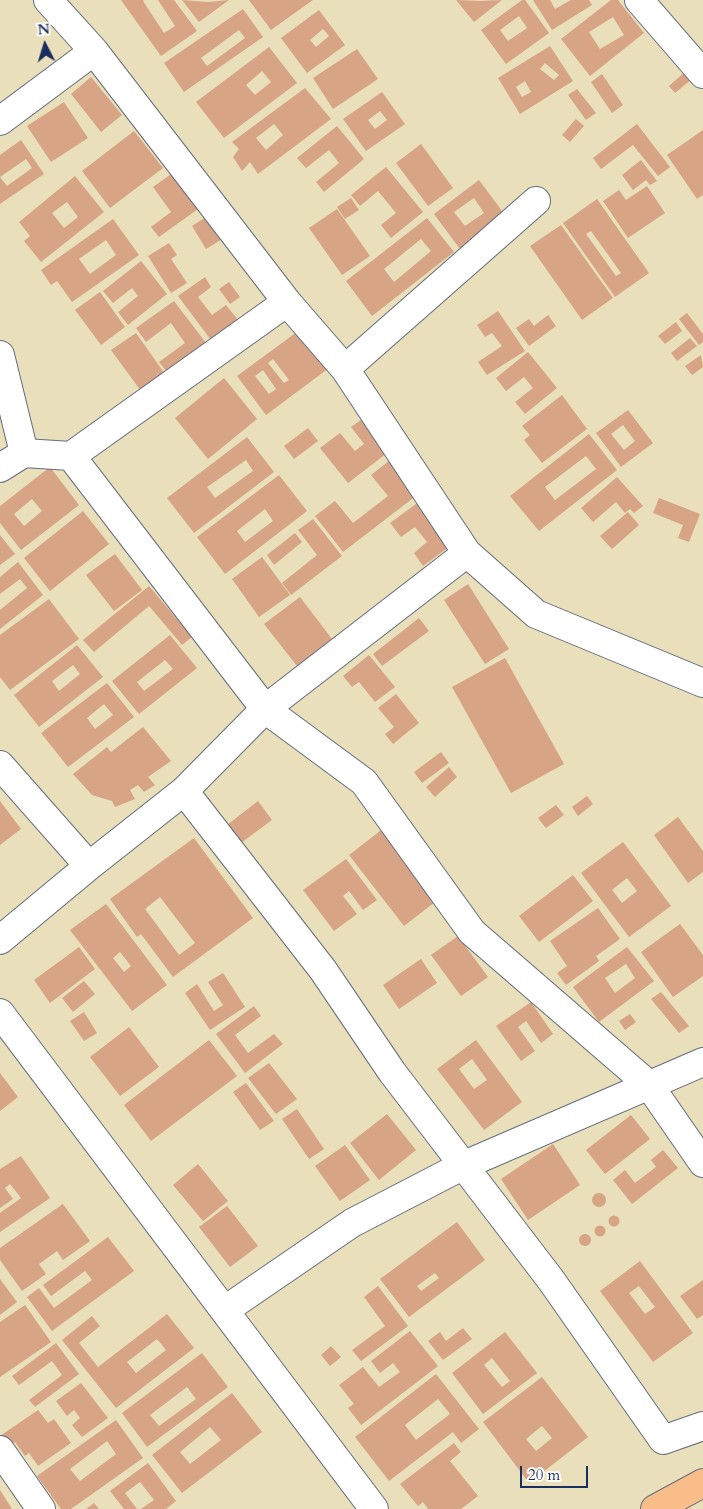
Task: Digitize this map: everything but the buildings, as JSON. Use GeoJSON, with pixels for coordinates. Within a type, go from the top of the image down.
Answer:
{"type":"FeatureCollection","features":[{"type":"Feature","properties":{"kind":"main road"},"geometry":{"type":"LineString","coordinates":[[655,1509],[703,1483]]}},
{"type":"Feature","properties":{"kind":"street"},"geometry":{"type":"LineString","coordinates":[[48,0],[94,52],[287,302],[345,369],[467,553],[536,614],[703,683]]}},
{"type":"Feature","properties":{"kind":"street"},"geometry":{"type":"LineString","coordinates":[[638,0],[703,74]]}},
{"type":"Feature","properties":{"kind":"street"},"geometry":{"type":"LineString","coordinates":[[0,121],[94,52]]}},
{"type":"Feature","properties":{"kind":"street"},"geometry":{"type":"LineString","coordinates":[[345,369],[536,201]]}},
{"type":"Feature","properties":{"kind":"street"},"geometry":{"type":"LineString","coordinates":[[0,468],[24,453],[71,456],[287,302]]}},
{"type":"Feature","properties":{"kind":"street"},"geometry":{"type":"LineString","coordinates":[[0,355],[24,453]]}},
{"type":"Feature","properties":{"kind":"street"},"geometry":{"type":"LineString","coordinates":[[71,456],[265,709],[364,782],[472,932],[648,1085],[703,1164]]}},
{"type":"Feature","properties":{"kind":"street"},"geometry":{"type":"LineString","coordinates":[[0,940],[184,791],[265,709],[467,553]]}},
{"type":"Feature","properties":{"kind":"street"},"geometry":{"type":"LineString","coordinates":[[0,765],[89,866]]}},
{"type":"Feature","properties":{"kind":"street"},"geometry":{"type":"LineString","coordinates":[[184,791],[323,970],[392,1072],[551,1280],[663,1440],[703,1426]]}},
{"type":"Feature","properties":{"kind":"street"},"geometry":{"type":"LineString","coordinates":[[0,1013],[374,1509]]}},
{"type":"Feature","properties":{"kind":"street"},"geometry":{"type":"LineString","coordinates":[[225,1310],[352,1223],[462,1166],[703,1062]]}},
{"type":"Feature","properties":{"kind":"street"},"geometry":{"type":"LineString","coordinates":[[0,1450],[40,1509]]}}]}
